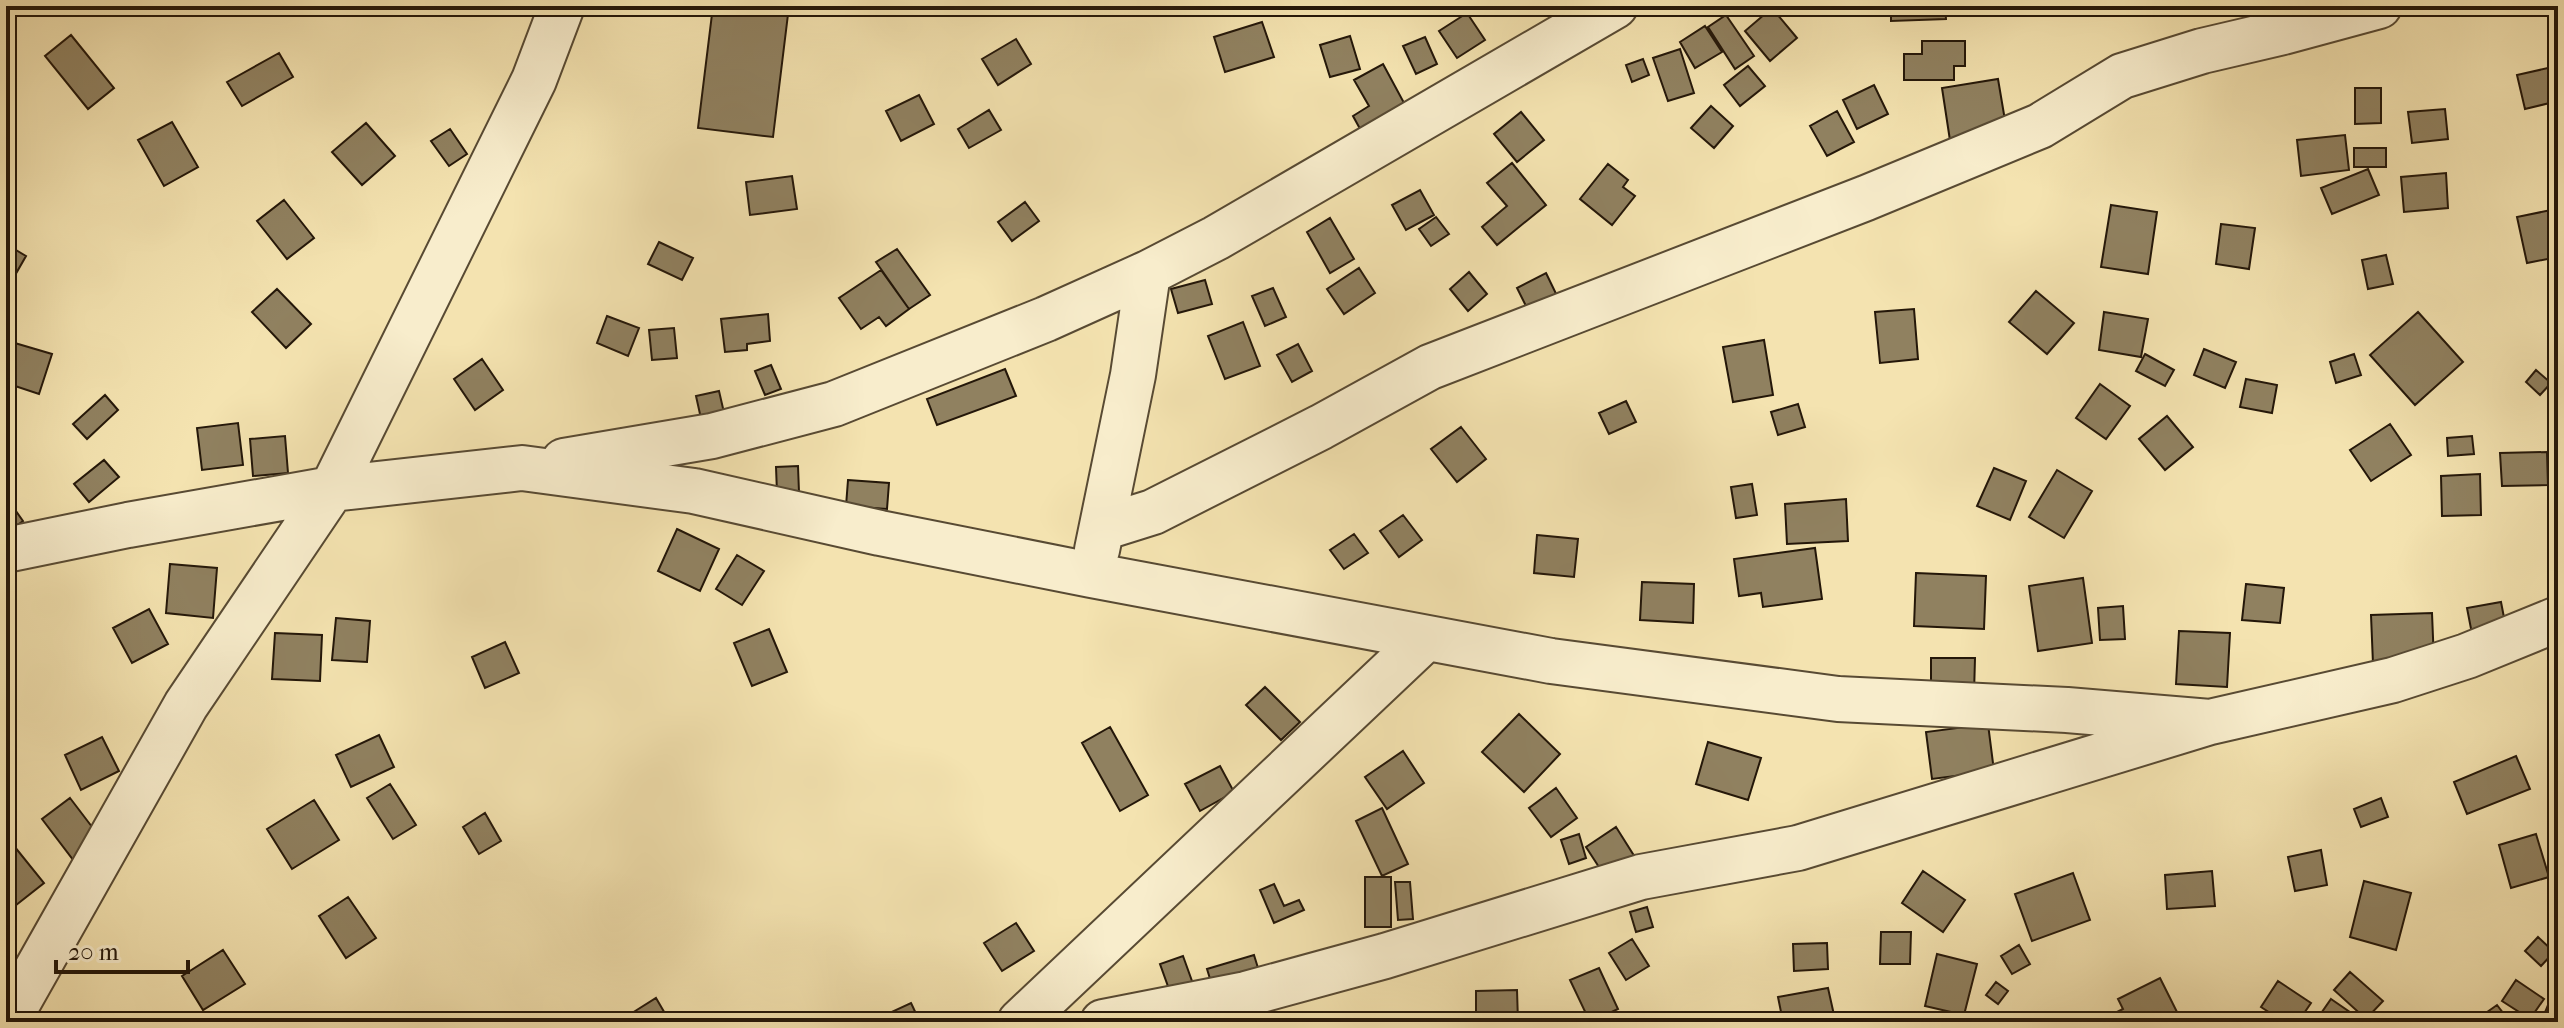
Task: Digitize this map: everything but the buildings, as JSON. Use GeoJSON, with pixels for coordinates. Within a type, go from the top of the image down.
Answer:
{"type":"FeatureCollection","features":[{"type":"Feature","properties":{"kind":"street"},"geometry":{"type":"LineString","coordinates":[[7,1022],[186,705],[332,489],[534,80],[562,6]]}},
{"type":"Feature","properties":{"kind":"street"},"geometry":{"type":"LineString","coordinates":[[6,550],[332,489],[522,468],[712,436],[834,404],[1046,319],[1148,273],[1287,198],[1615,6]]}},
{"type":"Feature","properties":{"kind":"street"},"geometry":{"type":"LineString","coordinates":[[1102,528],[1153,512],[1321,427],[1430,367],[1866,198],[2040,126],[2122,76],[2202,51],[2379,6]]}},
{"type":"Feature","properties":{"kind":"street"},"geometry":{"type":"LineString","coordinates":[[1091,575],[1133,375],[1148,273]]}},
{"type":"Feature","properties":{"kind":"street"},"geometry":{"type":"LineString","coordinates":[[522,468],[694,491],[880,533],[1091,575],[1551,661],[1838,699],[2067,710],[2210,722]]}},
{"type":"Feature","properties":{"kind":"street"},"geometry":{"type":"LineString","coordinates":[[1103,1022],[1246,994],[1385,956],[1641,877],[1798,848],[2210,722],[2393,680],[2467,656],[2558,619]]}},
{"type":"Feature","properties":{"kind":"street"},"geometry":{"type":"LineString","coordinates":[[1020,1022],[1425,639]]}}]}
